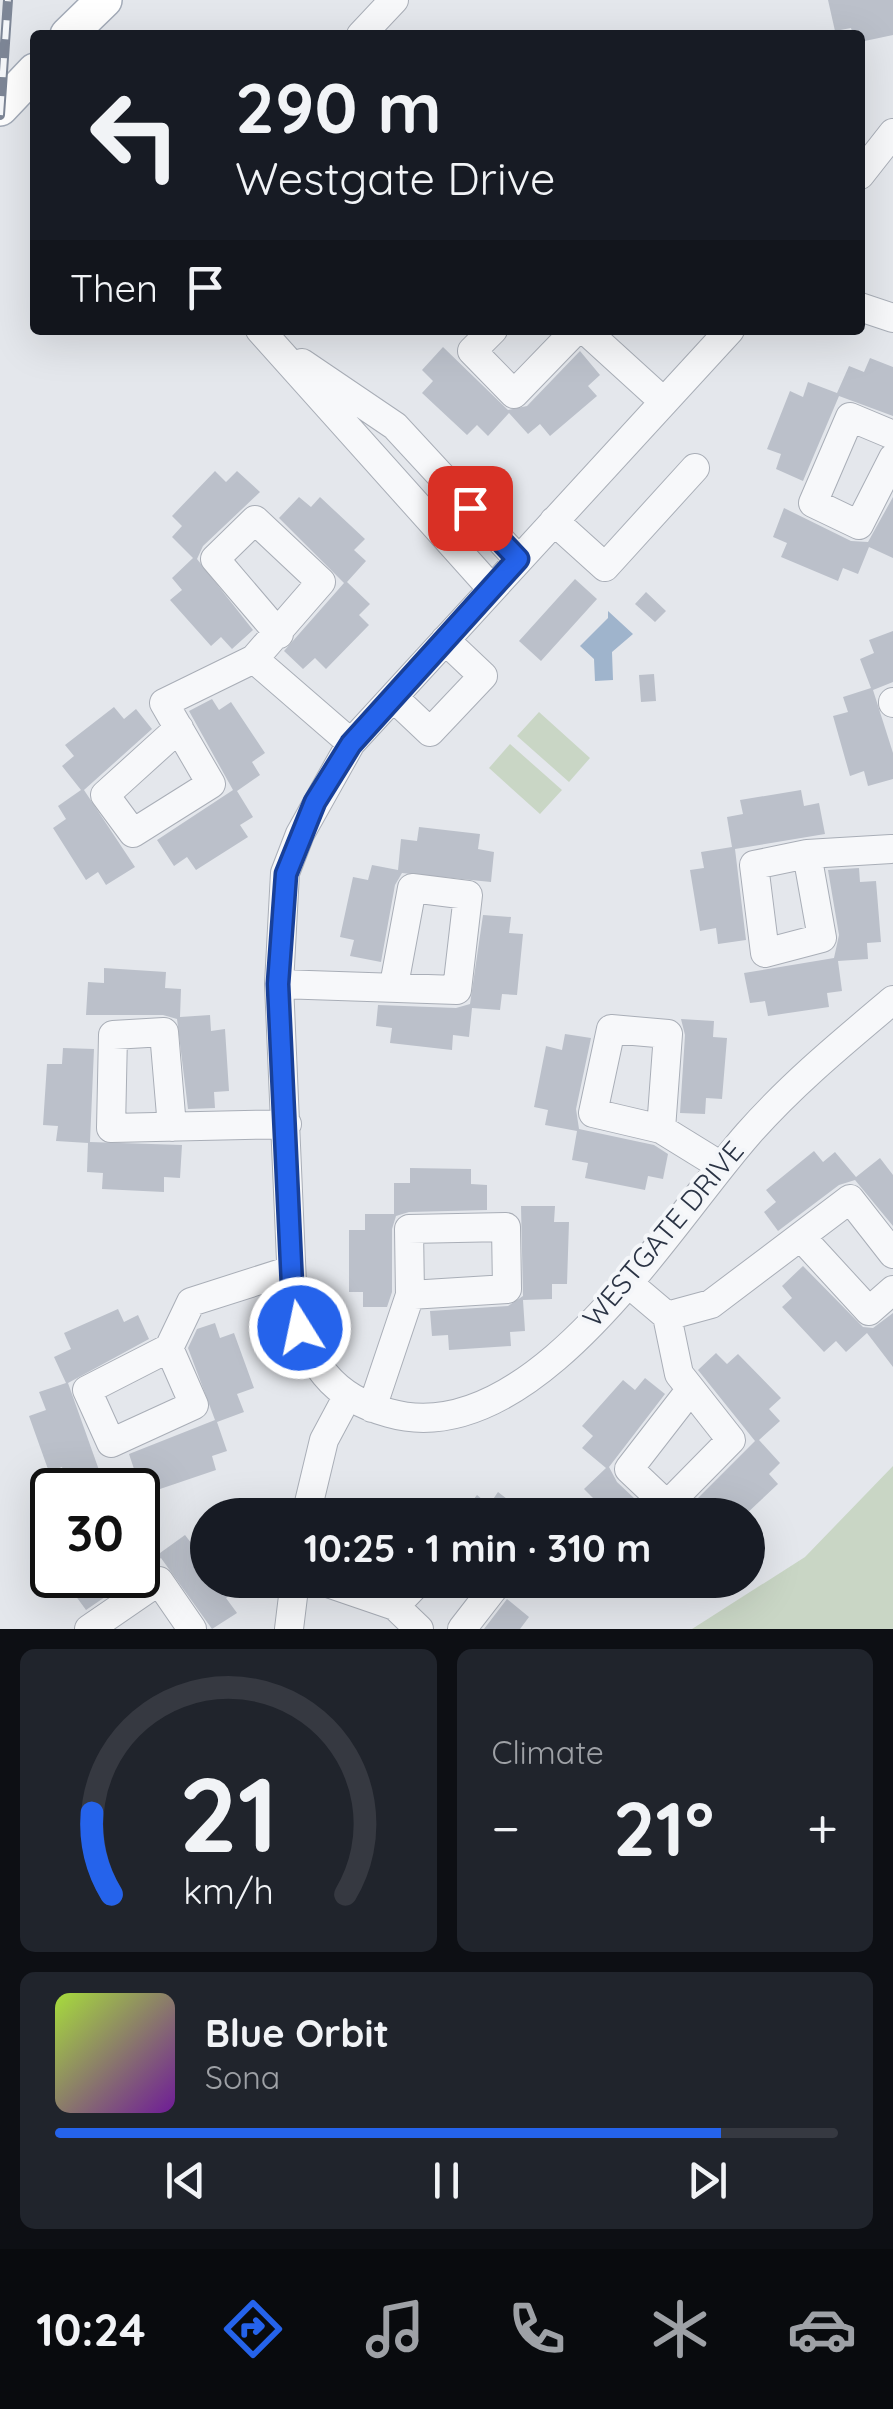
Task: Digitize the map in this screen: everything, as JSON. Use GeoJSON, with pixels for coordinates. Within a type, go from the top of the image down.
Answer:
{"type":"FeatureCollection","features":[{"type":"Feature","properties":{"kind":"main road"},"geometry":{"type":"LineString","coordinates":[[0,108],[30,75]]}},
{"type":"Feature","properties":{"kind":"main road"},"geometry":{"type":"LineString","coordinates":[[0,134],[30,104]]}},
{"type":"Feature","properties":{"kind":"street"},"geometry":{"type":"LineString","coordinates":[[366,30],[394,0]]}},
{"type":"Feature","properties":{"kind":"street"},"geometry":{"type":"LineString","coordinates":[[865,168],[893,134]]}},
{"type":"Feature","properties":{"kind":"street"},"geometry":{"type":"LineString","coordinates":[[865,309],[893,318]]}},
{"type":"Feature","properties":{"kind":"street"},"geometry":{"type":"LineString","coordinates":[[488,335],[472,351],[514,394],[571,335]]}},
{"type":"Feature","properties":{"kind":"street"},"geometry":{"type":"LineString","coordinates":[[590,335],[663,401]]}},
{"type":"Feature","properties":{"kind":"street"},"geometry":{"type":"LineString","coordinates":[[360,1403],[306,1349],[293,1307],[278,984],[286,874],[315,802],[351,744],[725,335]]}},
{"type":"Feature","properties":{"kind":"street"},"geometry":{"type":"LineString","coordinates":[[268,339],[395,426],[518,559]]}},
{"type":"Feature","properties":{"kind":"street"},"geometry":{"type":"LineString","coordinates":[[268,339],[492,590]]}},
{"type":"Feature","properties":{"kind":"street"},"geometry":{"type":"LineString","coordinates":[[893,434],[850,416],[813,503],[859,525],[893,458]]}},
{"type":"Feature","properties":{"kind":"street"},"geometry":{"type":"LineString","coordinates":[[554,520],[605,566],[694,468]]}},
{"type":"Feature","properties":{"kind":"street"},"geometry":{"type":"LineString","coordinates":[[179,728],[164,704],[254,659],[280,634]]}},
{"type":"Feature","properties":{"kind":"street"},"geometry":{"type":"LineString","coordinates":[[393,697],[430,732],[483,676],[446,640]]}},
{"type":"Feature","properties":{"kind":"street"},"geometry":{"type":"LineString","coordinates":[[254,659],[351,744]]}},
{"type":"Feature","properties":{"kind":"street"},"geometry":{"type":"LineString","coordinates":[[806,854],[892,842]]}},
{"type":"Feature","properties":{"kind":"street"},"geometry":{"type":"LineString","coordinates":[[278,984],[394,985]]}},
{"type":"Feature","properties":{"kind":"street","name":"WESTGATE DRIVE"},"geometry":{"type":"LineString","coordinates":[[360,1403],[433,1418],[493,1403],[535,1377],[628,1283],[721,1166],[789,1089],[893,1000]]}},
{"type":"Feature","properties":{"kind":"street"},"geometry":{"type":"LineString","coordinates":[[172,1127],[287,1124]]}},
{"type":"Feature","properties":{"kind":"street"},"geometry":{"type":"LineString","coordinates":[[661,1129],[721,1166]]}},
{"type":"Feature","properties":{"kind":"street"},"geometry":{"type":"LineString","coordinates":[[667,1316],[711,1304],[850,1199],[893,1254]]}},
{"type":"Feature","properties":{"kind":"street"},"geometry":{"type":"LineString","coordinates":[[801,1237],[869,1311],[893,1290]]}},
{"type":"Feature","properties":{"kind":"street"},"geometry":{"type":"LineString","coordinates":[[169,1348],[191,1302],[291,1270]]}},
{"type":"Feature","properties":{"kind":"street"},"geometry":{"type":"LineString","coordinates":[[628,1283],[667,1316],[679,1374],[690,1388]]}},
{"type":"Feature","properties":{"kind":"street"},"geometry":{"type":"LineString","coordinates":[[310,1498],[324,1440],[360,1403],[410,1295]]}},
{"type":"Feature","properties":{"kind":"street"},"geometry":{"type":"LineString","coordinates":[[88,1629],[158,1581],[192,1629]]}},
{"type":"Feature","properties":{"kind":"street"},"geometry":{"type":"LineString","coordinates":[[289,1629],[293,1598]]}},
{"type":"Feature","properties":{"kind":"street"},"geometry":{"type":"LineString","coordinates":[[372,1598],[395,1606],[419,1629]]}},
{"type":"Feature","properties":{"kind":"street"},"geometry":{"type":"LineString","coordinates":[[395,1606],[403,1598]]}},
{"type":"Feature","properties":{"kind":"street"},"geometry":{"type":"LineString","coordinates":[[462,1629],[486,1598]]}},
{"type":"Feature","properties":{"kind":"green space"},"geometry":{"type":"Polygon","coordinates":[[[539,712],[590,758],[569,782],[517,736],[539,712]]]}},
{"type":"Feature","properties":{"kind":"green space"},"geometry":{"type":"Polygon","coordinates":[[[510,744],[562,790],[540,814],[489,768],[510,744]]]}},
{"type":"Feature","properties":{"kind":"green space"},"geometry":{"type":"Polygon","coordinates":[[[893,1466],[893,1629],[692,1629],[741,1598],[765,1598],[765,1582],[805,1557],[893,1466]]]}},
{"type":"Feature","properties":{"kind":"water"},"geometry":{"type":"Polygon","coordinates":[[[608,611],[633,634],[612,652],[613,680],[595,681],[594,659],[580,646],[608,618],[608,611]]]}},
{"type":"Feature","properties":{"kind":"building"},"geometry":{"type":"Polygon","coordinates":[[[828,0],[893,0],[893,35],[865,41],[865,30],[835,30],[828,0]]]}},
{"type":"Feature","properties":{"kind":"building"},"geometry":{"type":"Polygon","coordinates":[[[443,347],[508,410],[527,406],[580,351],[600,375],[588,386],[597,396],[550,436],[540,424],[528,434],[509,413],[488,436],[477,425],[467,435],[422,393],[433,381],[422,370],[443,347]]]}},
{"type":"Feature","properties":{"kind":"building"},"geometry":{"type":"Polygon","coordinates":[[[870,358],[893,367],[893,416],[839,396],[803,481],[776,469],[781,454],[767,449],[790,391],[803,397],[808,382],[837,393],[849,366],[864,372],[870,358]]]}},
{"type":"Feature","properties":{"kind":"building"},"geometry":{"type":"Polygon","coordinates":[[[215,471],[226,482],[237,471],[260,492],[203,546],[197,559],[253,630],[232,649],[221,637],[211,646],[170,600],[182,590],[172,578],[193,558],[172,537],[182,526],[172,516],[215,471]]]}},
{"type":"Feature","properties":{"kind":"building"},"geometry":{"type":"Polygon","coordinates":[[[299,497],[311,507],[320,497],[365,539],[354,550],[366,561],[347,582],[370,604],[359,615],[369,625],[326,669],[315,658],[303,669],[284,651],[344,583],[279,518],[299,497]]]}},
{"type":"Feature","properties":{"kind":"building"},"geometry":{"type":"Polygon","coordinates":[[[893,497],[893,558],[869,547],[858,574],[843,568],[838,581],[781,557],[787,543],[773,537],[784,508],[851,541],[868,542],[893,497]]]}},
{"type":"Feature","properties":{"kind":"building"},"geometry":{"type":"Polygon","coordinates":[[[575,579],[597,599],[541,661],[519,641],[575,579]]]}},
{"type":"Feature","properties":{"kind":"building"},"geometry":{"type":"Polygon","coordinates":[[[646,592],[666,611],[655,622],[635,604],[646,592]]]}},
{"type":"Feature","properties":{"kind":"building"},"geometry":{"type":"Polygon","coordinates":[[[893,631],[893,682],[873,690],[893,753],[893,779],[868,786],[864,771],[850,776],[833,716],[848,712],[843,697],[871,688],[860,659],[874,653],[869,640],[893,631]]]}},
{"type":"Feature","properties":{"kind":"building"},"geometry":{"type":"Polygon","coordinates":[[[654,674],[656,701],[641,702],[639,675],[654,674]]]}},
{"type":"Feature","properties":{"kind":"building"},"geometry":{"type":"Polygon","coordinates":[[[212,699],[219,710],[231,702],[265,753],[252,762],[260,775],[237,791],[253,817],[240,825],[248,837],[196,870],[187,857],[174,866],[157,840],[233,790],[189,711],[212,699]]]}},
{"type":"Feature","properties":{"kind":"building"},"geometry":{"type":"Polygon","coordinates":[[[114,707],[124,719],[136,709],[152,729],[84,790],[135,867],[106,885],[98,872],[86,880],[53,828],[66,819],[58,806],[81,790],[62,766],[74,756],[65,745],[114,707]]]}},
{"type":"Feature","properties":{"kind":"building"},"geometry":{"type":"Polygon","coordinates":[[[801,790],[804,806],[819,803],[825,834],[735,849],[746,940],[718,944],[716,928],[700,931],[690,870],[704,868],[701,852],[732,847],[727,817],[743,814],[740,800],[801,790]]]}},
{"type":"Feature","properties":{"kind":"building"},"geometry":{"type":"Polygon","coordinates":[[[419,827],[480,834],[478,849],[494,852],[491,882],[402,873],[395,885],[381,962],[350,956],[354,940],[340,937],[353,877],[368,880],[372,865],[398,870],[401,839],[417,841],[419,827]]]}},
{"type":"Feature","properties":{"kind":"building"},"geometry":{"type":"Polygon","coordinates":[[[859,868],[860,882],[876,881],[881,942],[867,943],[868,959],[838,961],[842,991],[827,993],[829,1007],[768,1016],[765,1001],[750,1003],[744,973],[834,958],[839,935],[828,870],[859,868]]]}},
{"type":"Feature","properties":{"kind":"building"},"geometry":{"type":"Polygon","coordinates":[[[483,915],[511,917],[509,933],[523,934],[517,995],[502,994],[500,1010],[472,1008],[469,1037],[453,1035],[452,1050],[390,1043],[392,1028],[376,1026],[378,1005],[456,1008],[470,1004],[483,915]]]}},
{"type":"Feature","properties":{"kind":"building"},"geometry":{"type":"Polygon","coordinates":[[[104,968],[166,972],[165,988],[181,989],[180,1017],[210,1015],[211,1031],[225,1029],[229,1091],[214,1092],[215,1108],[188,1109],[177,1019],[163,1015],[86,1015],[88,982],[104,983],[104,968]]]}},
{"type":"Feature","properties":{"kind":"building"},"geometry":{"type":"Polygon","coordinates":[[[681,1019],[714,1021],[713,1037],[727,1038],[722,1099],[706,1098],[705,1114],[680,1113],[685,1035],[681,1019]]]}},
{"type":"Feature","properties":{"kind":"building"},"geometry":{"type":"Polygon","coordinates":[[[565,1034],[591,1038],[576,1109],[579,1129],[654,1145],[668,1154],[663,1179],[648,1176],[645,1190],[585,1178],[588,1163],[572,1160],[577,1131],[545,1125],[548,1110],[534,1107],[546,1046],[562,1050],[565,1034]]]}},
{"type":"Feature","properties":{"kind":"building"},"geometry":{"type":"Polygon","coordinates":[[[63,1048],[94,1049],[90,1142],[182,1145],[180,1178],[164,1177],[164,1192],[102,1189],[103,1173],[87,1172],[88,1143],[56,1141],[58,1126],[43,1125],[47,1064],[62,1064],[63,1048]]]}},
{"type":"Feature","properties":{"kind":"building"},"geometry":{"type":"Polygon","coordinates":[[[814,1151],[823,1162],[835,1152],[856,1177],[880,1158],[893,1175],[893,1226],[855,1180],[839,1185],[778,1231],[764,1212],[776,1202],[766,1190],[814,1151]]]}},
{"type":"Feature","properties":{"kind":"building"},"geometry":{"type":"Polygon","coordinates":[[[410,1168],[471,1169],[471,1184],[487,1185],[487,1210],[409,1212],[396,1216],[392,1229],[392,1292],[387,1307],[363,1307],[363,1292],[349,1292],[349,1230],[365,1230],[365,1214],[394,1214],[394,1183],[410,1183],[410,1168]]]}},
{"type":"Feature","properties":{"kind":"building"},"geometry":{"type":"Polygon","coordinates":[[[521,1206],[555,1206],[554,1222],[569,1222],[567,1284],[552,1284],[552,1299],[523,1300],[525,1331],[510,1332],[511,1346],[449,1350],[448,1335],[432,1336],[430,1311],[508,1306],[523,1296],[521,1206]]]}},
{"type":"Feature","properties":{"kind":"building"},"geometry":{"type":"Polygon","coordinates":[[[803,1266],[863,1327],[873,1328],[893,1313],[893,1367],[867,1333],[846,1352],[836,1341],[824,1352],[782,1307],[792,1298],[782,1286],[803,1266]]]}},
{"type":"Feature","properties":{"kind":"building"},"geometry":{"type":"Polygon","coordinates":[[[118,1309],[124,1322],[138,1315],[149,1339],[68,1383],[98,1468],[48,1468],[29,1416],[46,1410],[39,1392],[66,1383],[54,1357],[71,1349],[64,1333],[118,1309]]]}},
{"type":"Feature","properties":{"kind":"building"},"geometry":{"type":"Polygon","coordinates":[[[215,1323],[220,1338],[234,1333],[254,1388],[237,1394],[244,1412],[217,1422],[227,1451],[212,1456],[216,1470],[160,1489],[160,1468],[134,1468],[129,1454],[215,1420],[188,1348],[197,1329],[215,1323]]]}},
{"type":"Feature","properties":{"kind":"building"},"geometry":{"type":"Polygon","coordinates":[[[716,1353],[727,1364],[738,1354],[781,1398],[769,1409],[780,1421],[759,1440],[780,1463],[769,1474],[778,1484],[763,1498],[698,1498],[755,1441],[698,1370],[716,1353]]]}},
{"type":"Feature","properties":{"kind":"building"},"geometry":{"type":"Polygon","coordinates":[[[645,1378],[665,1394],[609,1467],[617,1482],[634,1498],[593,1498],[584,1489],[606,1468],[582,1448],[593,1436],[582,1426],[623,1380],[635,1390],[645,1378]]]}},
{"type":"Feature","properties":{"kind":"building"},"geometry":{"type":"Polygon","coordinates":[[[185,1535],[190,1542],[190,1598],[226,1598],[237,1613],[212,1629],[161,1558],[160,1553],[185,1535]]]}},
{"type":"Feature","properties":{"kind":"building"},"geometry":{"type":"Polygon","coordinates":[[[77,1598],[103,1598],[86,1610],[77,1598]]]}},
{"type":"Feature","properties":{"kind":"building"},"geometry":{"type":"Polygon","coordinates":[[[507,1599],[529,1617],[520,1629],[484,1629],[507,1599]]]}},
{"type":"Feature","properties":{"kind":"railway"},"geometry":{"type":"LineString","coordinates":[[0,115],[8,0]]}},
{"type":"Feature","properties":{"kind":"route"},"geometry":{"type":"LineString","coordinates":[[300,1328],[293,1307],[278,984],[286,874],[315,802],[351,744],[518,559],[470,508]]}}]}
